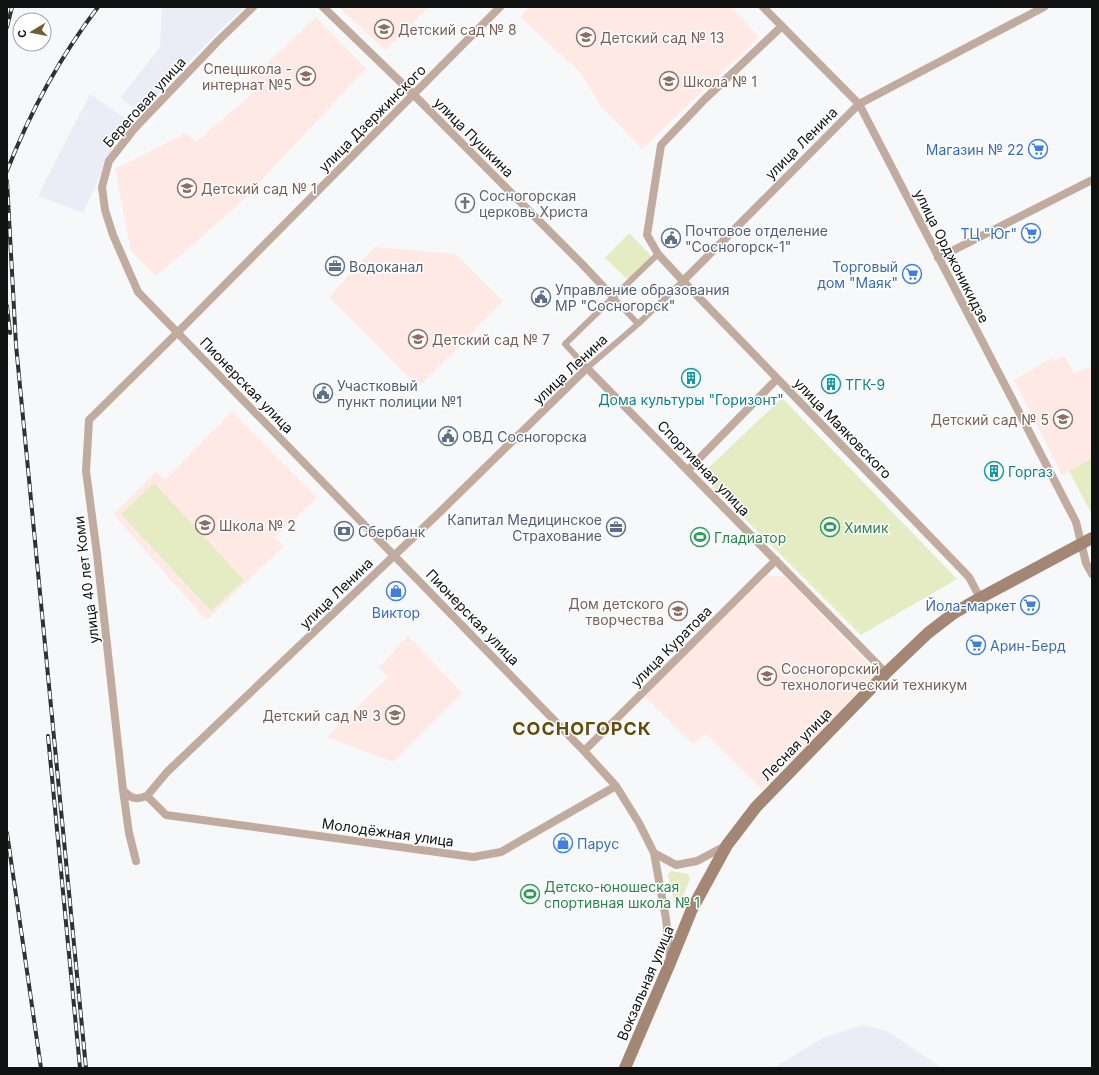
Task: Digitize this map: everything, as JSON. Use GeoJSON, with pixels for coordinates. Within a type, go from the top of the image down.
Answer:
{"type":"FeatureCollection","features":[{"type":"Feature","properties":{"kind":"main road","name":"Лесная улица"},"geometry":{"type":"LineString","coordinates":[[692,909],[728,845],[756,807],[886,673],[934,629],[954,613],[1092,538]]}},
{"type":"Feature","properties":{"kind":"main road","name":"Вокзальная улица"},"geometry":{"type":"LineString","coordinates":[[625,1068],[692,909]]}},
{"type":"Feature","properties":{"kind":"street","name":"Береговая улица"},"geometry":{"type":"LineString","coordinates":[[178,332],[138,292],[113,235],[105,210],[102,187],[109,160],[134,129],[219,40],[253,7]]}},
{"type":"Feature","properties":{"kind":"street","name":"улица Пушкина"},"geometry":{"type":"LineString","coordinates":[[323,7],[414,95],[583,265],[638,324]]}},
{"type":"Feature","properties":{"kind":"street","name":"улица Дзержинского"},"geometry":{"type":"LineString","coordinates":[[178,332],[500,7]]}},
{"type":"Feature","properties":{"kind":"street","name":"улица Орджоникидзе"},"geometry":{"type":"LineString","coordinates":[[763,7],[859,104],[1076,522],[1086,563],[1092,574]]}},
{"type":"Feature","properties":{"kind":"street","name":"улица Ленина"},"geometry":{"type":"LineString","coordinates":[[147,796],[167,772],[587,368],[638,324],[683,281],[859,104],[1044,7]]}},
{"type":"Feature","properties":{"kind":"street","name":"улица Маяковского"},"geometry":{"type":"LineString","coordinates":[[782,26],[705,99],[661,145],[647,235],[658,254],[683,281],[969,577],[980,598]]}},
{"type":"Feature","properties":{"kind":"street"},"geometry":{"type":"LineString","coordinates":[[938,258],[1092,180]]}},
{"type":"Feature","properties":{"kind":"street"},"geometry":{"type":"LineString","coordinates":[[587,368],[565,344],[658,254]]}},
{"type":"Feature","properties":{"kind":"street","name":"Пионерская улица"},"geometry":{"type":"LineString","coordinates":[[178,332],[584,751],[616,786],[639,824],[654,853],[666,919],[670,963]]}},
{"type":"Feature","properties":{"kind":"street","name":"улица 40 лет Коми"},"geometry":{"type":"LineString","coordinates":[[136,861],[129,833],[123,790],[97,554],[86,471],[88,420],[178,332]]}},
{"type":"Feature","properties":{"kind":"street","name":"Спортивная улица"},"geometry":{"type":"LineString","coordinates":[[587,368],[776,560],[850,638],[886,673]]}},
{"type":"Feature","properties":{"kind":"street"},"geometry":{"type":"LineString","coordinates":[[688,470],[777,379]]}},
{"type":"Feature","properties":{"kind":"street","name":"улица Куратова"},"geometry":{"type":"LineString","coordinates":[[584,751],[776,560]]}},
{"type":"Feature","properties":{"kind":"street","name":"Молодёжная улица"},"geometry":{"type":"LineString","coordinates":[[147,796],[166,815],[473,857],[501,852],[616,786]]}},
{"type":"Feature","properties":{"kind":"street"},"geometry":{"type":"LineString","coordinates":[[123,790],[132,798],[137,799],[147,796]]}},
{"type":"Feature","properties":{"kind":"street"},"geometry":{"type":"LineString","coordinates":[[654,853],[676,865],[697,861],[728,845]]}},
{"type":"Feature","properties":{"kind":"shaded area"},"geometry":{"type":"Polygon","coordinates":[[[162,7],[245,7],[219,31],[140,113],[120,98],[160,47],[162,7]]]}},
{"type":"Feature","properties":{"kind":"shaded area","name":"Детский сад № 8"},"geometry":{"type":"Polygon","coordinates":[[[339,7],[429,7],[385,50],[339,7]]]}},
{"type":"Feature","properties":{"kind":"shaded area","name":"Школа № 1"},"geometry":{"type":"Polygon","coordinates":[[[529,7],[731,7],[759,37],[642,149],[600,105],[581,73],[520,17],[529,7]]]}},
{"type":"Feature","properties":{"kind":"shaded area","name":"Детский сад № 1"},"geometry":{"type":"Polygon","coordinates":[[[316,17],[366,69],[236,207],[156,276],[131,251],[115,169],[186,133],[196,142],[253,93],[245,84],[316,17]]]}},
{"type":"Feature","properties":{"kind":"shaded area"},"geometry":{"type":"Polygon","coordinates":[[[90,94],[126,119],[83,213],[38,196],[90,94]]]}},
{"type":"Feature","properties":{"kind":"shaded area","name":"Детский сад № 7"},"geometry":{"type":"Polygon","coordinates":[[[375,247],[455,254],[503,301],[421,385],[413,377],[410,379],[329,297],[375,247]]]}},
{"type":"Feature","properties":{"kind":"shaded area","name":"Детский сад № 5"},"geometry":{"type":"Polygon","coordinates":[[[1065,356],[1074,373],[1092,366],[1092,458],[1062,475],[1014,380],[1052,358],[1054,361],[1065,356]]]}},
{"type":"Feature","properties":{"kind":"shaded area","name":"Школа № 2"},"geometry":{"type":"Polygon","coordinates":[[[232,411],[317,498],[275,537],[284,546],[206,620],[113,514],[156,472],[165,480],[232,411]]]}},
{"type":"Feature","properties":{"kind":"shaded area","name":"Сосногорский технологический техникум"},"geometry":{"type":"Polygon","coordinates":[[[768,575],[785,577],[872,668],[868,685],[762,790],[706,734],[693,744],[644,696],[768,575]]]}},
{"type":"Feature","properties":{"kind":"shaded area","name":"Детский сад № 3"},"geometry":{"type":"Polygon","coordinates":[[[408,636],[462,693],[393,762],[327,737],[388,677],[379,667],[408,636]]]}},
{"type":"Feature","properties":{"kind":"shaded area"},"geometry":{"type":"Polygon","coordinates":[[[863,1025],[887,1031],[942,1068],[773,1068],[823,1038],[863,1025]]]}},
{"type":"Feature","properties":{"kind":"green space"},"geometry":{"type":"Polygon","coordinates":[[[629,233],[652,257],[628,280],[605,258],[629,233]]]}},
{"type":"Feature","properties":{"kind":"green space","name":"Химик"},"geometry":{"type":"Polygon","coordinates":[[[782,398],[957,579],[861,635],[701,475],[782,398]]]}},
{"type":"Feature","properties":{"kind":"green space"},"geometry":{"type":"Polygon","coordinates":[[[1092,458],[1092,515],[1069,471],[1092,458]]]}},
{"type":"Feature","properties":{"kind":"green space"},"geometry":{"type":"Polygon","coordinates":[[[154,483],[244,580],[211,611],[121,514],[154,483]]]}},
{"type":"Feature","properties":{"kind":"green space"},"geometry":{"type":"Polygon","coordinates":[[[671,871],[688,874],[690,879],[680,903],[674,902],[668,875],[671,871]]]}},
{"type":"Feature","properties":{"kind":"railway"},"geometry":{"type":"LineString","coordinates":[[7,27],[12,7]]}},
{"type":"Feature","properties":{"kind":"railway"},"geometry":{"type":"LineString","coordinates":[[7,171],[36,106],[47,86],[71,45],[98,7]]}},
{"type":"Feature","properties":{"kind":"railway"},"geometry":{"type":"LineString","coordinates":[[7,181],[16,345],[86,1068]]}},
{"type":"Feature","properties":{"kind":"railway"},"geometry":{"type":"LineString","coordinates":[[7,306],[10,333]]}},
{"type":"Feature","properties":{"kind":"railway"},"geometry":{"type":"LineString","coordinates":[[48,736],[80,1068]]}},
{"type":"Feature","properties":{"kind":"railway"},"geometry":{"type":"LineString","coordinates":[[7,833],[41,1068]]}},
{"type":"Feature","properties":{"kind":"place","name":"Детский сад № 8"},"geometry":{"type":"Point","coordinates":[384,29]}},
{"type":"Feature","properties":{"kind":"place","name":"Детский сад № 13"},"geometry":{"type":"Point","coordinates":[586,37]}},
{"type":"Feature","properties":{"kind":"place","name":"Спецшкола - интернат №5"},"geometry":{"type":"Point","coordinates":[306,76]}},
{"type":"Feature","properties":{"kind":"place","name":"Школа № 1"},"geometry":{"type":"Point","coordinates":[669,81]}},
{"type":"Feature","properties":{"kind":"place","name":"Магазин № 22"},"geometry":{"type":"Point","coordinates":[1038,149]}},
{"type":"Feature","properties":{"kind":"place","name":"Детский сад № 1"},"geometry":{"type":"Point","coordinates":[187,188]}},
{"type":"Feature","properties":{"kind":"place","name":"Сосногорская церковь Христа"},"geometry":{"type":"Point","coordinates":[465,203]}},
{"type":"Feature","properties":{"kind":"place","name":"ТЦ \"Юг\""},"geometry":{"type":"Point","coordinates":[1031,233]}},
{"type":"Feature","properties":{"kind":"place","name":"Почтовое отделение \"Сосногорск-1\""},"geometry":{"type":"Point","coordinates":[671,238]}},
{"type":"Feature","properties":{"kind":"place","name":"Водоканал"},"geometry":{"type":"Point","coordinates":[335,266]}},
{"type":"Feature","properties":{"kind":"place","name":"Торговый дом \"Маяк\""},"geometry":{"type":"Point","coordinates":[912,274]}},
{"type":"Feature","properties":{"kind":"place","name":"Управление образования МР \"Сосногорск\""},"geometry":{"type":"Point","coordinates":[541,297]}},
{"type":"Feature","properties":{"kind":"place","name":"Детский сад № 7"},"geometry":{"type":"Point","coordinates":[418,339]}},
{"type":"Feature","properties":{"kind":"place","name":"Дома культуры \"Горизонт\""},"geometry":{"type":"Point","coordinates":[691,378]}},
{"type":"Feature","properties":{"kind":"place","name":"ТГК-9"},"geometry":{"type":"Point","coordinates":[831,384]}},
{"type":"Feature","properties":{"kind":"place","name":"Участковый пункт полиции №1"},"geometry":{"type":"Point","coordinates":[323,393]}},
{"type":"Feature","properties":{"kind":"place","name":"Детский сад № 5"},"geometry":{"type":"Point","coordinates":[1063,419]}},
{"type":"Feature","properties":{"kind":"place","name":"ОВД Сосногорска"},"geometry":{"type":"Point","coordinates":[448,436]}},
{"type":"Feature","properties":{"kind":"place","name":"Горгаз"},"geometry":{"type":"Point","coordinates":[994,471]}},
{"type":"Feature","properties":{"kind":"place","name":"Школа № 2"},"geometry":{"type":"Point","coordinates":[205,525]}},
{"type":"Feature","properties":{"kind":"place","name":"Капитал Медицинское Страхование"},"geometry":{"type":"Point","coordinates":[616,527]}},
{"type":"Feature","properties":{"kind":"place","name":"Химик"},"geometry":{"type":"Point","coordinates":[830,527]}},
{"type":"Feature","properties":{"kind":"place","name":"Сбербанк"},"geometry":{"type":"Point","coordinates":[344,531]}},
{"type":"Feature","properties":{"kind":"place","name":"Гладиатор"},"geometry":{"type":"Point","coordinates":[700,537]}},
{"type":"Feature","properties":{"kind":"place","name":"Виктор"},"geometry":{"type":"Point","coordinates":[396,591]}},
{"type":"Feature","properties":{"kind":"place","name":"Йола-маркет"},"geometry":{"type":"Point","coordinates":[1030,605]}},
{"type":"Feature","properties":{"kind":"place","name":"Дом детского творчества"},"geometry":{"type":"Point","coordinates":[678,611]}},
{"type":"Feature","properties":{"kind":"place","name":"Арин-Берд"},"geometry":{"type":"Point","coordinates":[976,645]}},
{"type":"Feature","properties":{"kind":"place","name":"Сосногорский технологический техникум"},"geometry":{"type":"Point","coordinates":[767,676]}},
{"type":"Feature","properties":{"kind":"place","name":"Детский сад № 3"},"geometry":{"type":"Point","coordinates":[395,715]}},
{"type":"Feature","properties":{"kind":"place","name":"Парус"},"geometry":{"type":"Point","coordinates":[563,843]}},
{"type":"Feature","properties":{"kind":"place","name":"Детско-юношеская спортивная школа № 1"},"geometry":{"type":"Point","coordinates":[530,894]}},
{"type":"Feature","properties":{"kind":"district","name":"СОСНОГОРСК"},"geometry":{"type":"Point","coordinates":[582,728]}}]}
